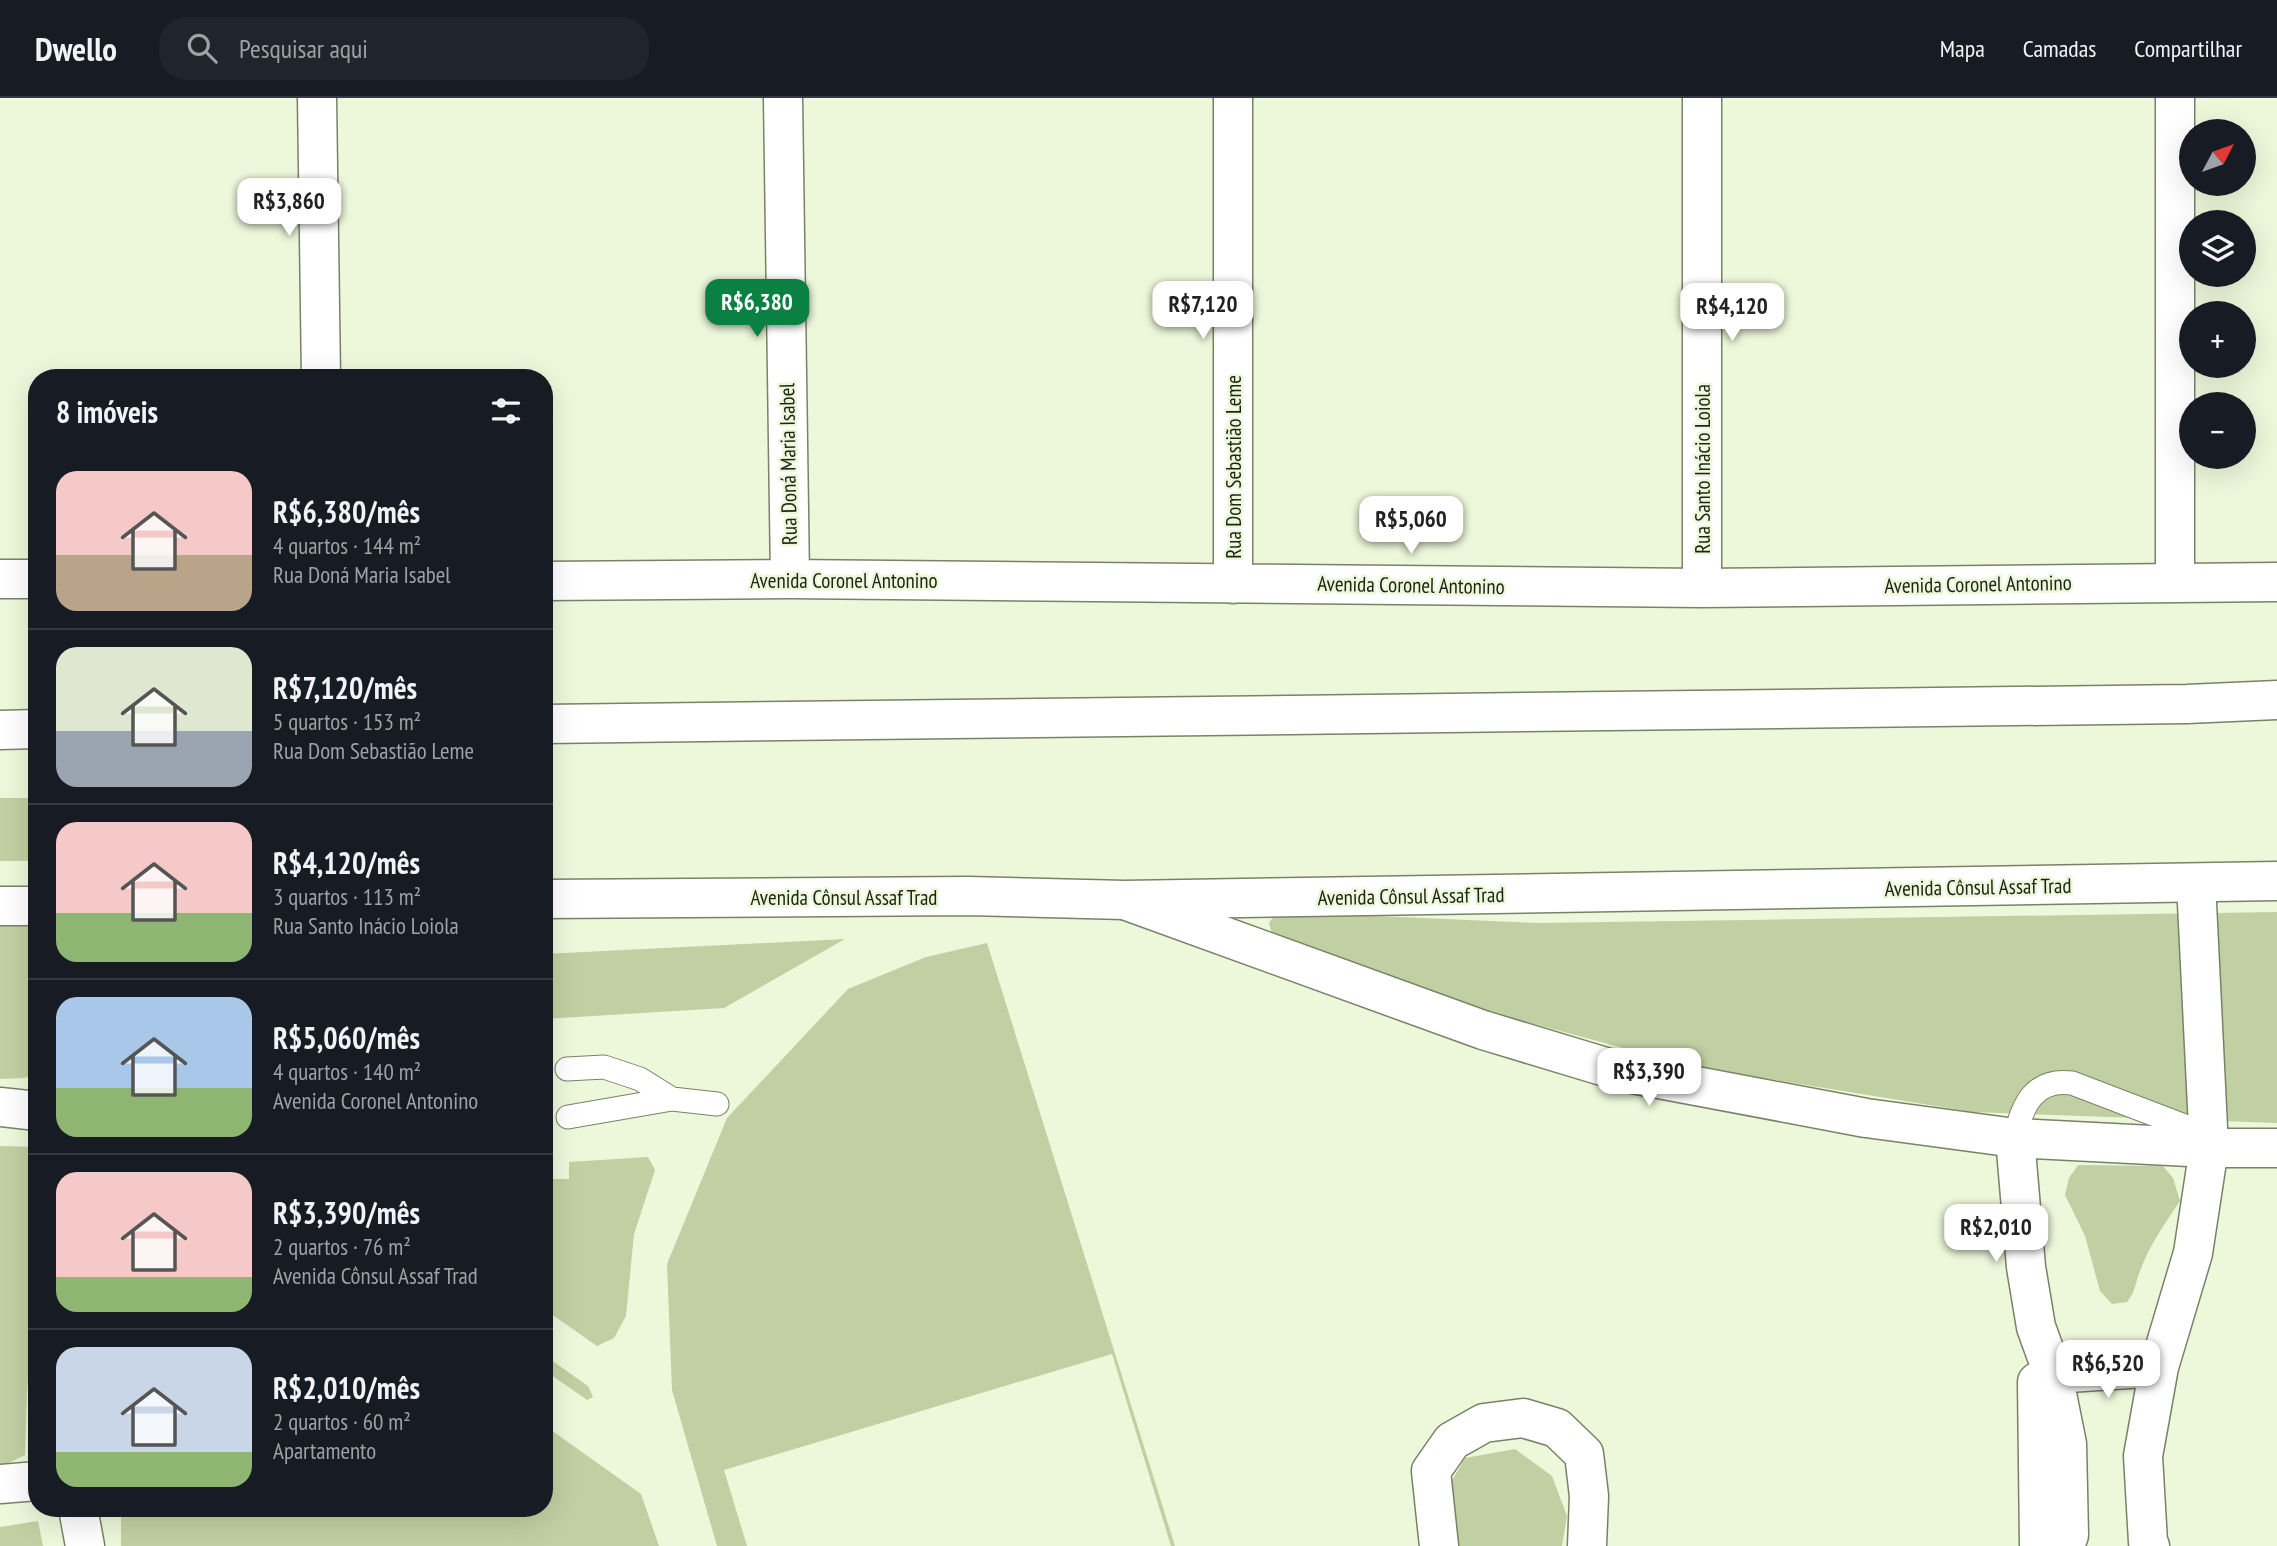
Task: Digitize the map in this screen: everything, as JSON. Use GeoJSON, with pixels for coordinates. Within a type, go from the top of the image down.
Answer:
{"type":"FeatureCollection","features":[{"type":"Feature","properties":{"kind":"street"},"geometry":{"type":"LineString","coordinates":[[317,98],[321,369]]}},
{"type":"Feature","properties":{"kind":"street","name":"Rua Doná Maria Isabel"},"geometry":{"type":"LineString","coordinates":[[783,98],[790,579]]}},
{"type":"Feature","properties":{"kind":"street","name":"Rua Dom Sebastião Leme"},"geometry":{"type":"LineString","coordinates":[[1233,98],[1233,584]]}},
{"type":"Feature","properties":{"kind":"street","name":"Rua Santo Inácio Loiola"},"geometry":{"type":"LineString","coordinates":[[1702,98],[1702,588]]}},
{"type":"Feature","properties":{"kind":"street"},"geometry":{"type":"LineString","coordinates":[[2175,98],[2175,582]]}},
{"type":"Feature","properties":{"kind":"street"},"geometry":{"type":"LineString","coordinates":[[0,579],[28,579]]}},
{"type":"Feature","properties":{"kind":"street","name":"Avenida Coronel Antonino"},"geometry":{"type":"LineString","coordinates":[[553,581],[790,579],[1702,588],[2277,582]]}},
{"type":"Feature","properties":{"kind":"street"},"geometry":{"type":"LineString","coordinates":[[553,724],[2187,704],[2277,699]]}},
{"type":"Feature","properties":{"kind":"street"},"geometry":{"type":"LineString","coordinates":[[0,730],[28,729]]}},
{"type":"Feature","properties":{"kind":"street","name":"Avenida Cônsul Assaf Trad"},"geometry":{"type":"LineString","coordinates":[[553,899],[968,896],[1125,900],[2277,881]]}},
{"type":"Feature","properties":{"kind":"street"},"geometry":{"type":"LineString","coordinates":[[2150,1546],[2143,1456],[2158,1367],[2193,1253],[2208,1141],[2196,883]]}},
{"type":"Feature","properties":{"kind":"street"},"geometry":{"type":"LineString","coordinates":[[1125,900],[1483,1030],[1622,1072],[1866,1118],[2015,1138],[2208,1141],[2277,1149]]}},
{"type":"Feature","properties":{"kind":"street"},"geometry":{"type":"LineString","coordinates":[[0,906],[28,906]]}},
{"type":"Feature","properties":{"kind":"street"},"geometry":{"type":"LineString","coordinates":[[0,1107],[28,1110]]}},
{"type":"Feature","properties":{"kind":"street"},"geometry":{"type":"LineString","coordinates":[[2015,1138],[2026,1266],[2036,1328],[2039,1546]]}},
{"type":"Feature","properties":{"kind":"street"},"geometry":{"type":"LineString","coordinates":[[2036,1328],[2053,1374],[2067,1444],[2069,1535],[2065,1546]]}},
{"type":"Feature","properties":{"kind":"street"},"geometry":{"type":"LineString","coordinates":[[2053,1374],[2158,1367]]}},
{"type":"Feature","properties":{"kind":"street"},"geometry":{"type":"LineString","coordinates":[[1439,1546],[1431,1471],[1452,1441],[1484,1423],[1523,1418],[1558,1428],[1584,1454],[1589,1496],[1587,1546]]}},
{"type":"Feature","properties":{"kind":"street"},"geometry":{"type":"LineString","coordinates":[[0,1483],[28,1481]]}},
{"type":"Feature","properties":{"kind":"street"},"geometry":{"type":"LineString","coordinates":[[80,1517],[85,1546]]}},
{"type":"Feature","properties":{"kind":"lane"},"geometry":{"type":"LineString","coordinates":[[568,1069],[604,1067],[640,1079],[672,1099]]}},
{"type":"Feature","properties":{"kind":"lane"},"geometry":{"type":"LineString","coordinates":[[2015,1138],[2024,1106],[2043,1087],[2057,1081],[2082,1086],[2208,1141]]}},
{"type":"Feature","properties":{"kind":"lane"},"geometry":{"type":"LineString","coordinates":[[568,1117],[672,1099],[717,1104]]}},
{"type":"Feature","properties":{"kind":"green space"},"geometry":{"type":"Polygon","coordinates":[[[0,798],[28,798],[28,861],[0,861],[0,798]]]}},
{"type":"Feature","properties":{"kind":"green space"},"geometry":{"type":"Polygon","coordinates":[[[1282,912],[1538,923],[2277,912],[2277,1123],[1973,1112],[1694,1067],[1449,1001],[1272,934],[1269,923],[1282,912]]]}},
{"type":"Feature","properties":{"kind":"green space"},"geometry":{"type":"Polygon","coordinates":[[[0,926],[28,926],[28,1077],[0,1079],[0,926]]]}},
{"type":"Feature","properties":{"kind":"green space"},"geometry":{"type":"Polygon","coordinates":[[[845,939],[724,1008],[553,1018],[553,954],[845,939]]]}},
{"type":"Feature","properties":{"kind":"green space"},"geometry":{"type":"Polygon","coordinates":[[[987,943],[1175,1546],[1171,1546],[1112,1354],[724,1470],[747,1546],[717,1546],[672,1390],[667,1264],[727,1118],[848,989],[926,957],[987,943]]]}},
{"type":"Feature","properties":{"kind":"green space"},"geometry":{"type":"Polygon","coordinates":[[[0,1146],[28,1147],[28,1379],[25,1455],[0,1467],[0,1146]]]}},
{"type":"Feature","properties":{"kind":"green space"},"geometry":{"type":"Polygon","coordinates":[[[648,1157],[655,1170],[634,1234],[626,1316],[614,1338],[597,1346],[553,1315],[553,1179],[569,1179],[569,1162],[648,1157]]]}},
{"type":"Feature","properties":{"kind":"green space"},"geometry":{"type":"Polygon","coordinates":[[[2078,1165],[2163,1166],[2173,1178],[2180,1201],[2148,1253],[2134,1291],[2127,1302],[2112,1304],[2100,1291],[2085,1236],[2065,1195],[2069,1178],[2078,1165]]]}},
{"type":"Feature","properties":{"kind":"green space"},"geometry":{"type":"Polygon","coordinates":[[[553,1361],[588,1386],[593,1397],[587,1400],[553,1376],[553,1361]]]}},
{"type":"Feature","properties":{"kind":"green space"},"geometry":{"type":"Polygon","coordinates":[[[553,1431],[641,1494],[659,1546],[121,1546],[121,1517],[553,1517],[553,1431]]]}},
{"type":"Feature","properties":{"kind":"green space"},"geometry":{"type":"Polygon","coordinates":[[[1515,1449],[1552,1476],[1567,1516],[1562,1546],[1454,1546],[1447,1489],[1465,1458],[1515,1449]]]}},
{"type":"Feature","properties":{"kind":"green space"},"geometry":{"type":"Polygon","coordinates":[[[38,1521],[43,1546],[0,1546],[0,1527],[38,1521]]]}}]}
